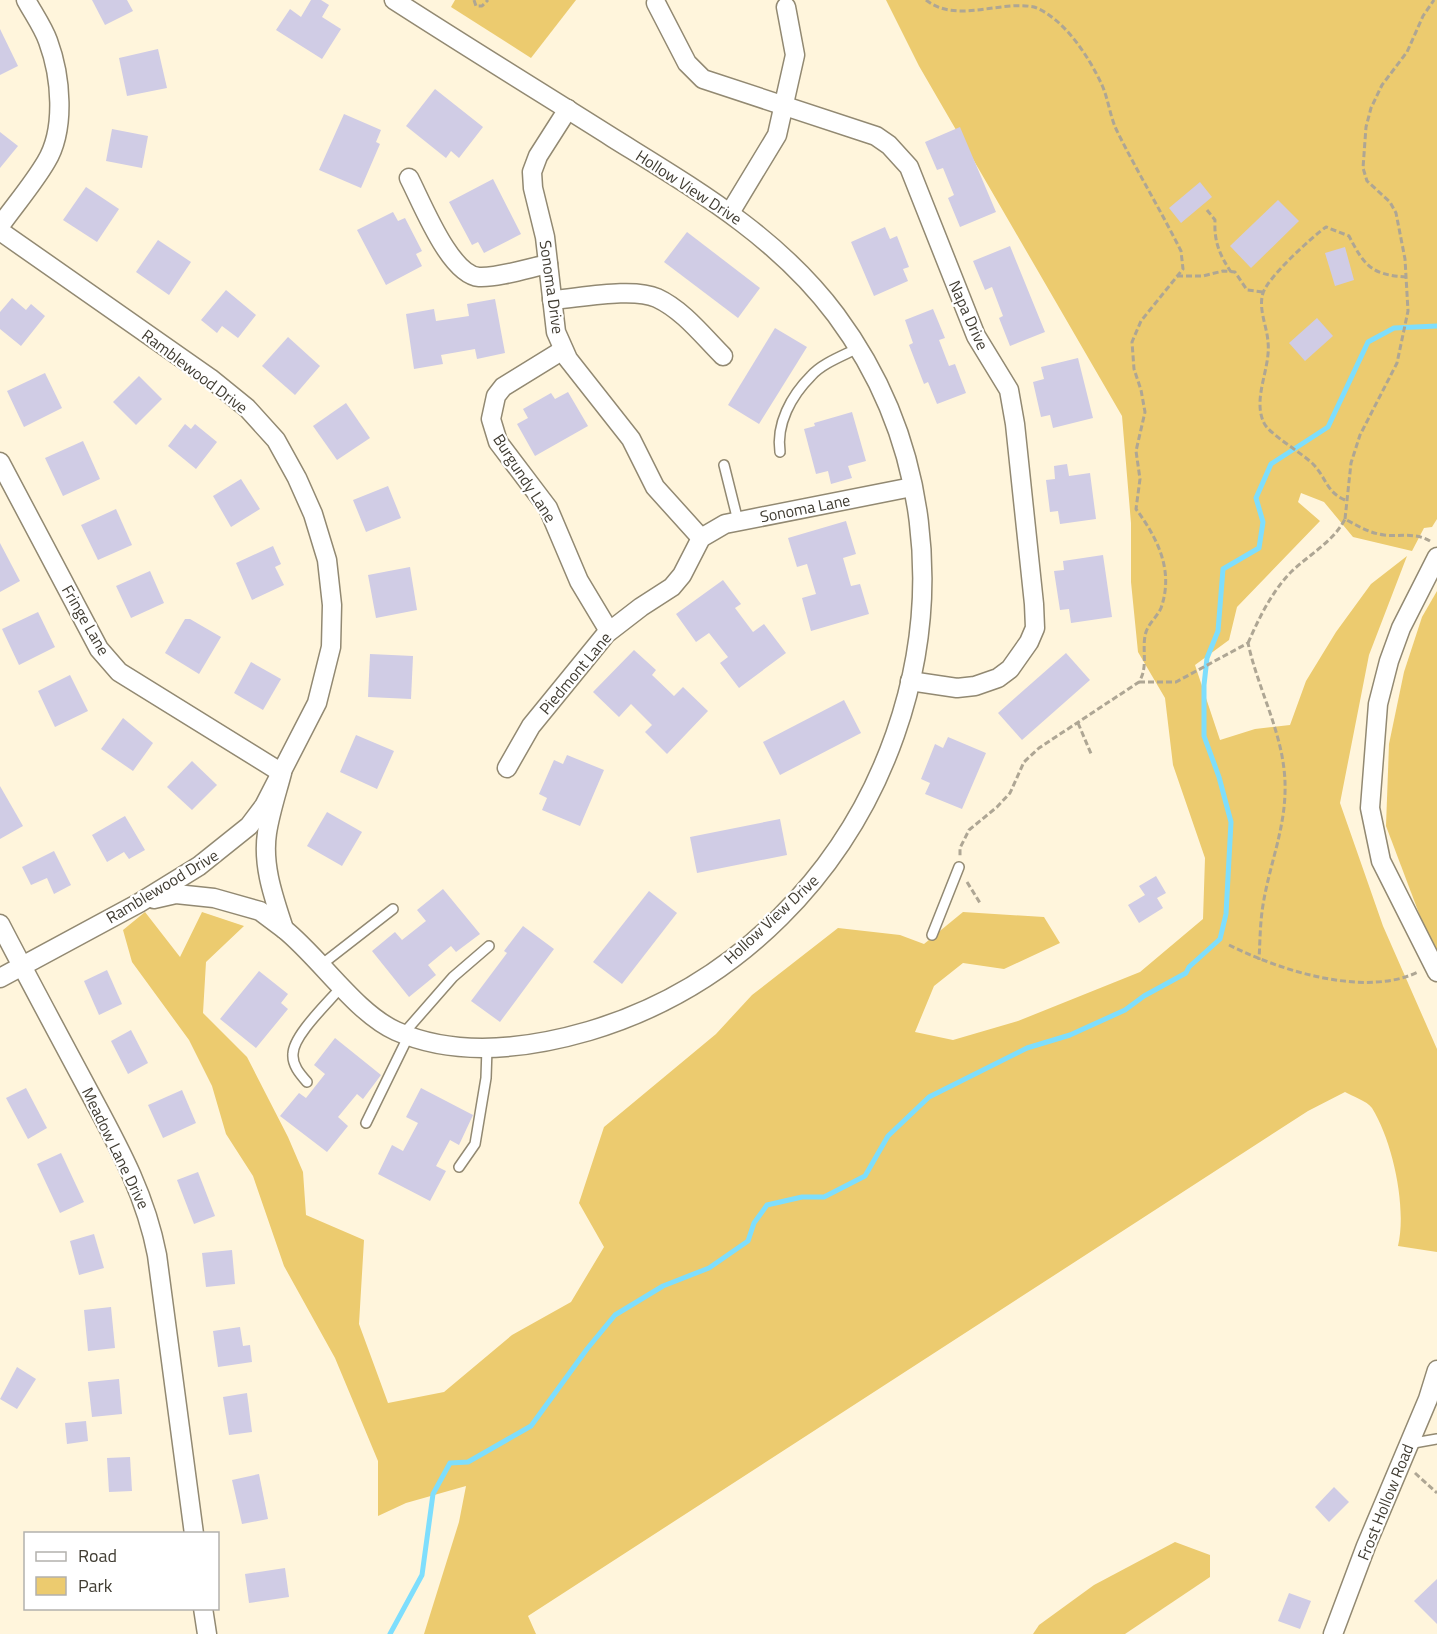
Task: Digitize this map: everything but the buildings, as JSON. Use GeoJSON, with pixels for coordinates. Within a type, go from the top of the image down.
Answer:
{"type":"FeatureCollection","features":[{"type":"Feature","properties":{"kind":"street"},"geometry":{"type":"LineString","coordinates":[[0,226],[47,161],[55,135],[59,99],[55,66],[47,39],[26,0]]}},
{"type":"Feature","properties":{"kind":"street","name":"Hollow View Drive"},"geometry":{"type":"LineString","coordinates":[[139,903],[176,894],[214,898],[260,911],[306,947],[342,986],[393,1029],[407,1034],[439,1044],[487,1048],[549,1043],[616,1023],[671,999],[730,960],[812,883],[848,835],[882,772],[901,724],[910,681],[921,603],[920,537],[912,487],[897,431],[870,368],[858,348],[820,295],[796,269],[731,211],[568,109],[422,8],[394,0]]}},
{"type":"Feature","properties":{"kind":"street","name":"Napa Drive"},"geometry":{"type":"LineString","coordinates":[[656,3],[687,63],[703,79],[876,136],[900,156],[909,167],[976,336],[1009,390],[1013,401],[1035,628],[1029,642],[1010,669],[998,678],[975,686],[957,688],[910,681]]}},
{"type":"Feature","properties":{"kind":"street"},"geometry":{"type":"LineString","coordinates":[[731,211],[777,135],[795,55],[786,6]]}},
{"type":"Feature","properties":{"kind":"street","name":"Sonoma Drive"},"geometry":{"type":"LineString","coordinates":[[568,109],[538,156],[532,172],[533,188],[545,237],[556,332],[563,350],[631,438],[655,487],[700,538]]}},
{"type":"Feature","properties":{"kind":"street"},"geometry":{"type":"LineString","coordinates":[[409,178],[452,259],[469,275],[482,277],[548,264]]}},
{"type":"Feature","properties":{"kind":"street","name":"Ramblewood Drive"},"geometry":{"type":"LineString","coordinates":[[0,231],[210,378],[248,408],[276,440],[313,514],[327,560],[332,605],[331,647],[317,703],[264,806],[235,839],[199,866],[139,903],[0,978]]}},
{"type":"Feature","properties":{"kind":"street"},"geometry":{"type":"LineString","coordinates":[[552,300],[640,293],[656,297],[686,318],[723,356]]}},
{"type":"Feature","properties":{"kind":"street","name":"Burgundy Lane"},"geometry":{"type":"LineString","coordinates":[[563,350],[517,376],[503,387],[496,396],[491,419],[498,442],[548,508],[579,581],[609,631]]}},
{"type":"Feature","properties":{"kind":"street","name":"Fringe Lane"},"geometry":{"type":"LineString","coordinates":[[0,462],[99,649],[119,672],[282,773]]}},
{"type":"Feature","properties":{"kind":"street","name":"Sonoma Lane"},"geometry":{"type":"LineString","coordinates":[[700,538],[725,524],[912,487]]}},
{"type":"Feature","properties":{"kind":"street","name":"Piedmont Lane"},"geometry":{"type":"LineString","coordinates":[[507,768],[531,726],[555,694],[609,631],[672,587],[682,575],[700,538]]}},
{"type":"Feature","properties":{"kind":"street"},"geometry":{"type":"LineString","coordinates":[[1435,969],[1381,861],[1370,808],[1377,714],[1389,661],[1409,609],[1437,557]]}},
{"type":"Feature","properties":{"kind":"street"},"geometry":{"type":"LineString","coordinates":[[282,773],[267,834],[267,857],[269,880],[284,929]]}},
{"type":"Feature","properties":{"kind":"street","name":"Meadow Lane Drive"},"geometry":{"type":"LineString","coordinates":[[0,924],[113,1137],[139,1189],[150,1218],[158,1255],[194,1532]]}},
{"type":"Feature","properties":{"kind":"street","name":"Frost Hollow Road"},"geometry":{"type":"LineString","coordinates":[[1333,1634],[1405,1451],[1428,1399],[1437,1370]]}},
{"type":"Feature","properties":{"kind":"street"},"geometry":{"type":"LineString","coordinates":[[203,1610],[207,1634]]}},
{"type":"Feature","properties":{"kind":"lane"},"geometry":{"type":"LineString","coordinates":[[780,452],[778,437],[787,409],[812,374],[858,348]]}},
{"type":"Feature","properties":{"kind":"lane"},"geometry":{"type":"LineString","coordinates":[[724,465],[738,521]]}},
{"type":"Feature","properties":{"kind":"lane"},"geometry":{"type":"LineString","coordinates":[[932,935],[959,867]]}},
{"type":"Feature","properties":{"kind":"lane"},"geometry":{"type":"LineString","coordinates":[[321,964],[393,909]]}},
{"type":"Feature","properties":{"kind":"lane"},"geometry":{"type":"LineString","coordinates":[[366,1123],[407,1034],[453,976],[489,946]]}},
{"type":"Feature","properties":{"kind":"lane"},"geometry":{"type":"LineString","coordinates":[[307,1082],[296,1069],[292,1055],[296,1041],[342,986]]}},
{"type":"Feature","properties":{"kind":"lane"},"geometry":{"type":"LineString","coordinates":[[459,1167],[475,1144],[486,1078],[487,1048]]}},
{"type":"Feature","properties":{"kind":"lane"},"geometry":{"type":"LineString","coordinates":[[1405,1451],[1437,1439]]}},
{"type":"Feature","properties":{"kind":"path"},"geometry":{"type":"LineString","coordinates":[[474,0],[476,6],[482,6],[488,0]]}},
{"type":"Feature","properties":{"kind":"path"},"geometry":{"type":"LineString","coordinates":[[926,0],[948,10],[1008,5],[1033,7],[1055,20],[1074,40],[1103,87],[1116,130],[1181,251],[1182,269],[1141,321],[1132,342],[1134,369],[1145,412],[1136,451],[1140,479],[1136,508],[1151,529],[1161,552],[1168,587],[1159,611],[1146,633],[1144,675],[1139,682],[1039,748],[1024,762],[1010,793],[969,830],[960,848],[959,867],[980,903]]}},
{"type":"Feature","properties":{"kind":"path"},"geometry":{"type":"LineString","coordinates":[[1259,960],[1263,906],[1282,832],[1286,791],[1281,745],[1271,711],[1254,669],[1248,643],[1259,617],[1290,573],[1339,531],[1345,519],[1345,500],[1351,463],[1360,435],[1391,380],[1408,312],[1405,260],[1396,213],[1390,202],[1367,181],[1363,168],[1362,150],[1371,108],[1382,84],[1407,52],[1423,16],[1434,0]]}},
{"type":"Feature","properties":{"kind":"path"},"geometry":{"type":"LineString","coordinates":[[1207,210],[1215,220],[1214,236],[1219,253],[1231,272]]}},
{"type":"Feature","properties":{"kind":"path"},"geometry":{"type":"LineString","coordinates":[[1345,500],[1328,490],[1315,466],[1265,426],[1261,414],[1269,344],[1262,310],[1263,292],[1313,236],[1326,227],[1349,236],[1362,261],[1377,272],[1406,277]]}},
{"type":"Feature","properties":{"kind":"path"},"geometry":{"type":"LineString","coordinates":[[1177,276],[1235,272],[1247,290],[1263,292]]}},
{"type":"Feature","properties":{"kind":"path"},"geometry":{"type":"LineString","coordinates":[[1345,519],[1367,531],[1385,536],[1416,535],[1437,545]]}},
{"type":"Feature","properties":{"kind":"path"},"geometry":{"type":"LineString","coordinates":[[1139,682],[1176,682],[1248,643]]}},
{"type":"Feature","properties":{"kind":"path"},"geometry":{"type":"LineString","coordinates":[[1078,723],[1092,756]]}},
{"type":"Feature","properties":{"kind":"path"},"geometry":{"type":"LineString","coordinates":[[1229,945],[1259,960],[1332,979],[1399,980],[1435,969]]}},
{"type":"Feature","properties":{"kind":"path"},"geometry":{"type":"LineString","coordinates":[[1405,1451],[1437,1492]]}},
{"type":"Feature","properties":{"kind":"green space"},"geometry":{"type":"Polygon","coordinates":[[[455,0],[576,0],[531,58],[451,7],[455,0]]]}},
{"type":"Feature","properties":{"kind":"green space"},"geometry":{"type":"Polygon","coordinates":[[[886,0],[1437,0],[1437,519],[1432,527],[1424,528],[1412,551],[1353,537],[1324,502],[1301,493],[1298,502],[1320,521],[1237,607],[1229,640],[1195,665],[1220,740],[1255,729],[1290,725],[1306,681],[1336,632],[1371,584],[1407,556],[1369,655],[1340,803],[1383,926],[1437,1049],[1437,1252],[1398,1246],[1401,1213],[1399,1195],[1386,1139],[1380,1122],[1370,1105],[1345,1092],[1308,1111],[528,1616],[536,1634],[424,1634],[459,1522],[466,1486],[406,1503],[378,1516],[378,1461],[335,1358],[284,1266],[253,1176],[226,1134],[212,1086],[189,1040],[132,962],[123,930],[145,912],[180,957],[202,912],[244,926],[206,962],[203,1013],[247,1057],[288,1137],[303,1172],[306,1215],[364,1240],[359,1324],[388,1403],[444,1392],[512,1335],[571,1302],[604,1247],[579,1203],[604,1127],[716,1034],[752,995],[838,928],[900,935],[924,944],[963,912],[1044,917],[1060,943],[1004,969],[963,963],[934,986],[915,1032],[953,1040],[1018,1021],[1140,972],[1203,919],[1205,858],[1173,765],[1165,698],[1138,652],[1131,582],[1131,523],[1122,416],[919,66],[886,0]]]}},
{"type":"Feature","properties":{"kind":"green space"},"geometry":{"type":"Polygon","coordinates":[[[1437,591],[1437,953],[1426,932],[1386,826],[1389,744],[1404,672],[1422,617],[1437,591]]]}},
{"type":"Feature","properties":{"kind":"green space"},"geometry":{"type":"Polygon","coordinates":[[[1175,1542],[1210,1555],[1210,1577],[1125,1634],[1033,1634],[1039,1625],[1094,1585],[1175,1542]]]}},
{"type":"Feature","properties":{"kind":"waterway"},"geometry":{"type":"LineString","coordinates":[[390,1634],[422,1575],[433,1494],[450,1463],[468,1462],[531,1426],[587,1349],[615,1315],[663,1286],[709,1268],[748,1241],[754,1223],[767,1205],[802,1197],[824,1197],[865,1176],[888,1136],[929,1097],[1027,1048],[1070,1035],[1125,1010],[1144,996],[1186,973],[1189,967],[1220,939],[1226,914],[1231,822],[1219,777],[1204,736],[1204,685],[1207,658],[1218,631],[1223,569],[1259,548],[1263,522],[1256,498],[1271,464],[1328,427],[1368,342],[1394,328],[1437,326]]}}]}
